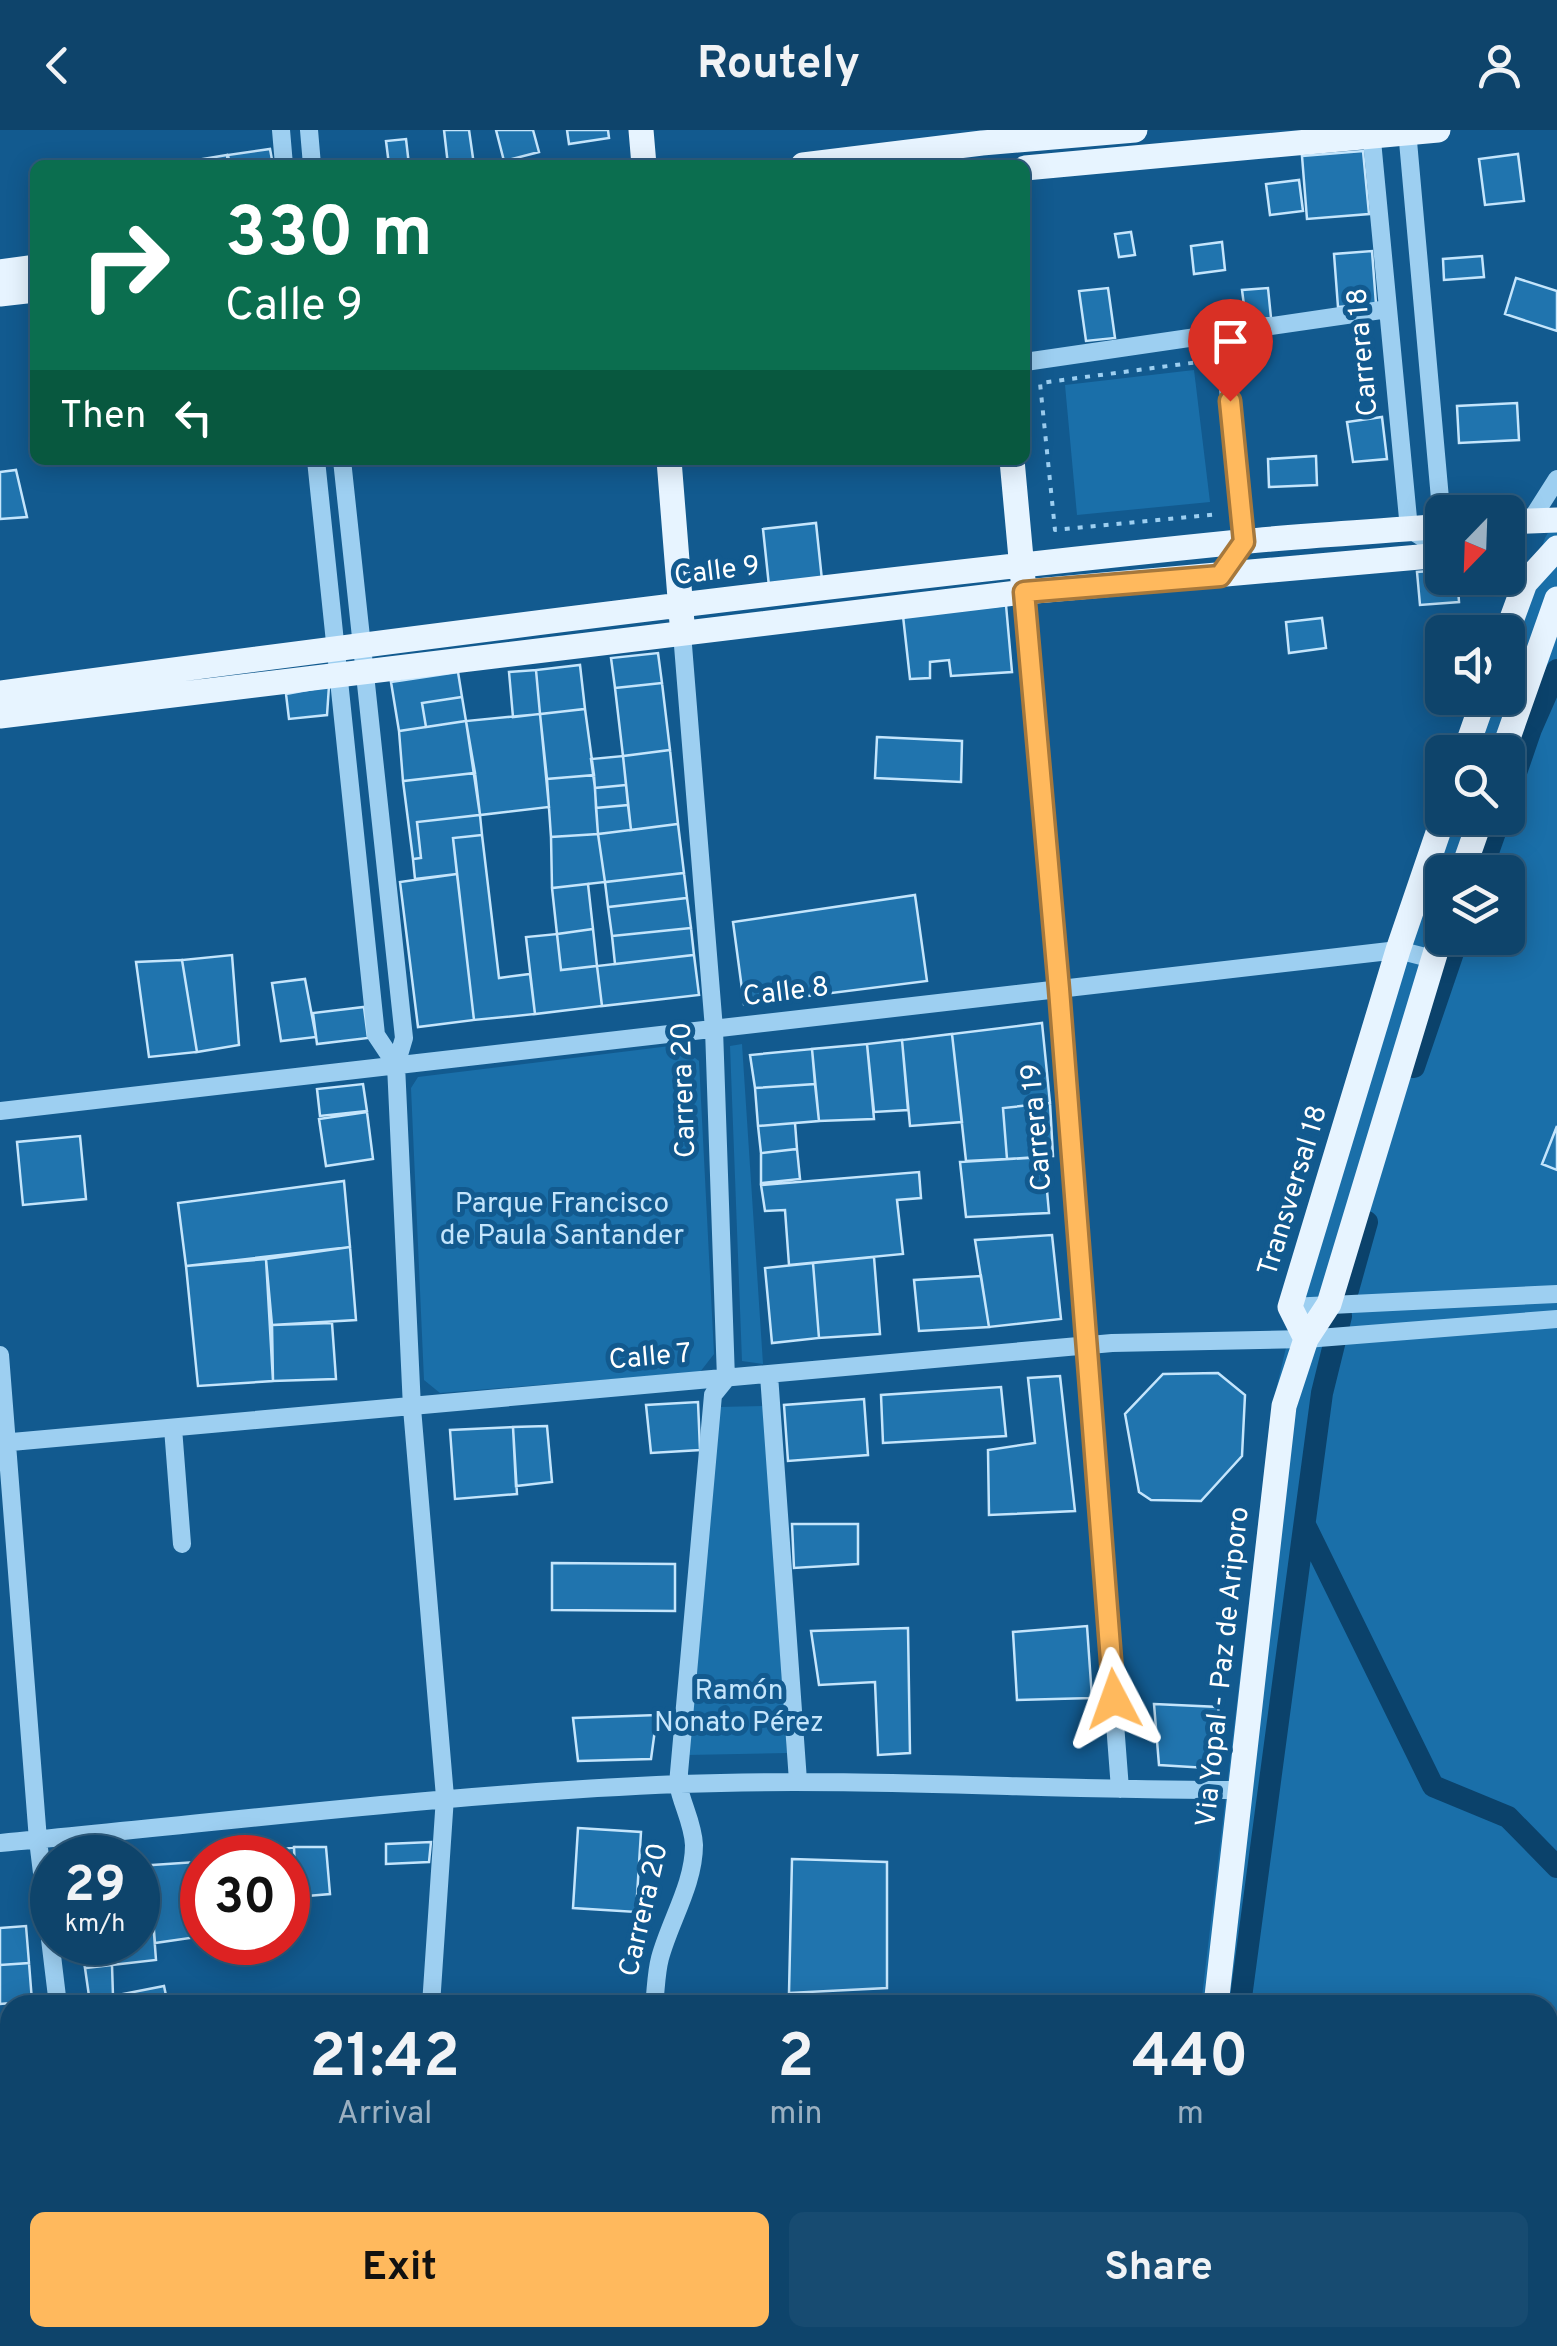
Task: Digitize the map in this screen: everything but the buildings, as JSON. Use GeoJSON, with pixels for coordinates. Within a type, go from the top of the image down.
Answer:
{"type":"FeatureCollection","features":[{"type":"Feature","properties":{"kind":"main road"},"geometry":{"type":"LineString","coordinates":[[641,130],[644,160]]}},
{"type":"Feature","properties":{"kind":"main road"},"geometry":{"type":"LineString","coordinates":[[851,160],[1135,130]]}},
{"type":"Feature","properties":{"kind":"main road"},"geometry":{"type":"LineString","coordinates":[[1030,168],[1438,130]]}},
{"type":"Feature","properties":{"kind":"main road"},"geometry":{"type":"LineString","coordinates":[[0,272],[30,268]]}},
{"type":"Feature","properties":{"kind":"main road"},"geometry":{"type":"LineString","coordinates":[[0,294],[30,291]]}},
{"type":"Feature","properties":{"kind":"main road","name":"Carrera 20"},"geometry":{"type":"LineString","coordinates":[[669,465],[682,633]]}},
{"type":"Feature","properties":{"kind":"main road","name":"Carrera 19"},"geometry":{"type":"LineString","coordinates":[[1012,465],[1024,592]]}},
{"type":"Feature","properties":{"kind":"main road","name":"Calle 9"},"geometry":{"type":"LineString","coordinates":[[0,693],[350,646],[1021,565],[1425,527]]}},
{"type":"Feature","properties":{"kind":"main road"},"geometry":{"type":"LineString","coordinates":[[1525,568],[1557,548]]}},
{"type":"Feature","properties":{"kind":"main road","name":"Calle 9"},"geometry":{"type":"LineString","coordinates":[[0,716],[1024,592],[1425,555]]}},
{"type":"Feature","properties":{"kind":"main road"},"geometry":{"type":"LineString","coordinates":[[1509,735],[1557,599]]}},
{"type":"Feature","properties":{"kind":"main road","name":"Transversal 18"},"geometry":{"type":"LineString","coordinates":[[1306,1339],[1290,1307],[1398,950],[1437,835]]}},
{"type":"Feature","properties":{"kind":"main road"},"geometry":{"type":"LineString","coordinates":[[1306,1339],[1329,1304],[1434,955]]}},
{"type":"Feature","properties":{"kind":"main road","name":"Via Yopal - Paz de Ariporo"},"geometry":{"type":"LineString","coordinates":[[1217,1995],[1284,1406],[1306,1339]]}},
{"type":"Feature","properties":{"kind":"street"},"geometry":{"type":"LineString","coordinates":[[281,130],[284,160]]}},
{"type":"Feature","properties":{"kind":"street"},"geometry":{"type":"LineString","coordinates":[[309,130],[312,160]]}},
{"type":"Feature","properties":{"kind":"street"},"geometry":{"type":"LineString","coordinates":[[1408,131],[1439,495]]}},
{"type":"Feature","properties":{"kind":"street","name":"Carrera 18"},"geometry":{"type":"LineString","coordinates":[[1371,134],[1409,529]]}},
{"type":"Feature","properties":{"kind":"street"},"geometry":{"type":"LineString","coordinates":[[1030,361],[1388,310]]}},
{"type":"Feature","properties":{"kind":"street"},"geometry":{"type":"LineString","coordinates":[[1220,576],[1244,542],[1222,331]]}},
{"type":"Feature","properties":{"kind":"street"},"geometry":{"type":"LineString","coordinates":[[317,465],[350,646]]}},
{"type":"Feature","properties":{"kind":"street"},"geometry":{"type":"LineString","coordinates":[[342,465],[376,1035],[396,1065]]}},
{"type":"Feature","properties":{"kind":"street"},"geometry":{"type":"LineString","coordinates":[[1532,521],[1557,479]]}},
{"type":"Feature","properties":{"kind":"street"},"geometry":{"type":"LineString","coordinates":[[1409,529],[1425,541]]}},
{"type":"Feature","properties":{"kind":"street","name":"Carrera 19"},"geometry":{"type":"LineString","coordinates":[[1024,592],[1088,1346],[1120,1789]]}},
{"type":"Feature","properties":{"kind":"street","name":"Carrera 20"},"geometry":{"type":"LineString","coordinates":[[655,1995],[660,1959],[682,1899],[694,1848],[691,1821],[678,1784],[713,1395],[726,1378],[714,1030],[682,633]]}},
{"type":"Feature","properties":{"kind":"street"},"geometry":{"type":"LineString","coordinates":[[352,673],[404,1038],[396,1065],[412,1408],[445,1797],[432,1995]]}},
{"type":"Feature","properties":{"kind":"street"},"geometry":{"type":"LineString","coordinates":[[1398,950],[1433,959]]}},
{"type":"Feature","properties":{"kind":"street","name":"Calle 8"},"geometry":{"type":"LineString","coordinates":[[0,1111],[1398,950]]}},
{"type":"Feature","properties":{"kind":"street"},"geometry":{"type":"LineString","coordinates":[[1290,1307],[1557,1294]]}},
{"type":"Feature","properties":{"kind":"street","name":"Calle 7"},"geometry":{"type":"LineString","coordinates":[[4,1443],[1088,1346],[1306,1339],[1557,1319]]}},
{"type":"Feature","properties":{"kind":"street"},"geometry":{"type":"LineString","coordinates":[[0,1355],[38,1835]]}},
{"type":"Feature","properties":{"kind":"street"},"geometry":{"type":"LineString","coordinates":[[769,1375],[798,1781]]}},
{"type":"Feature","properties":{"kind":"street"},"geometry":{"type":"LineString","coordinates":[[173,1428],[182,1544]]}},
{"type":"Feature","properties":{"kind":"street"},"geometry":{"type":"LineString","coordinates":[[85,1835],[445,1797],[678,1784],[798,1781],[1241,1790]]}},
{"type":"Feature","properties":{"kind":"street"},"geometry":{"type":"LineString","coordinates":[[0,1844],[30,1841]]}},
{"type":"Feature","properties":{"kind":"street"},"geometry":{"type":"LineString","coordinates":[[53,1965],[57,1995]]}},
{"type":"Feature","properties":{"kind":"path"},"geometry":{"type":"LineString","coordinates":[[1206,361],[1040,383],[1055,530],[1224,513]]}},
{"type":"Feature","properties":{"kind":"green space"},"geometry":{"type":"Polygon","coordinates":[[[1194,370],[1210,502],[1077,515],[1065,385],[1194,370]]]}},
{"type":"Feature","properties":{"kind":"green space"},"geometry":{"type":"Polygon","coordinates":[[[1557,517],[1557,1995],[1202,1995],[1272,1407],[1297,1301],[1425,892],[1425,955],[1525,955],[1525,855],[1436,855],[1443,835],[1525,835],[1525,735],[1477,735],[1483,715],[1525,715],[1525,615],[1518,615],[1545,538],[1557,517]]]}},
{"type":"Feature","properties":{"kind":"green space"},"geometry":{"type":"Polygon","coordinates":[[[742,1044],[763,1364],[742,1361],[730,1046],[742,1044]]]}},
{"type":"Feature","properties":{"kind":"green space","name":"Parque Francisco de Paula Santander"},"geometry":{"type":"Polygon","coordinates":[[[678,1045],[699,1061],[714,1354],[700,1372],[440,1393],[424,1380],[411,1088],[418,1077],[678,1045]]]}},
{"type":"Feature","properties":{"kind":"green space","name":"Ramón Nonato Pérez"},"geometry":{"type":"Polygon","coordinates":[[[763,1406],[787,1753],[687,1755],[719,1407],[763,1406]]]}},
{"type":"Feature","properties":{"kind":"waterway"},"geometry":{"type":"LineString","coordinates":[[1525,746],[1557,670]]}},
{"type":"Feature","properties":{"kind":"waterway"},"geometry":{"type":"LineString","coordinates":[[1487,855],[1494,835]]}},
{"type":"Feature","properties":{"kind":"waterway"},"geometry":{"type":"LineString","coordinates":[[1414,1067],[1452,955]]}},
{"type":"Feature","properties":{"kind":"waterway"},"geometry":{"type":"LineString","coordinates":[[1348,1290],[1367,1222]]}},
{"type":"Feature","properties":{"kind":"waterway"},"geometry":{"type":"LineString","coordinates":[[1241,1995],[1322,1393],[1341,1316]]}},
{"type":"Feature","properties":{"kind":"waterway"},"geometry":{"type":"LineString","coordinates":[[1305,1525],[1433,1786],[1508,1817],[1557,1867]]}},
{"type":"Feature","properties":{"kind":"route"},"geometry":{"type":"LineString","coordinates":[[1114,1699],[1024,592],[1220,576],[1244,542],[1230,401]]}}]}
